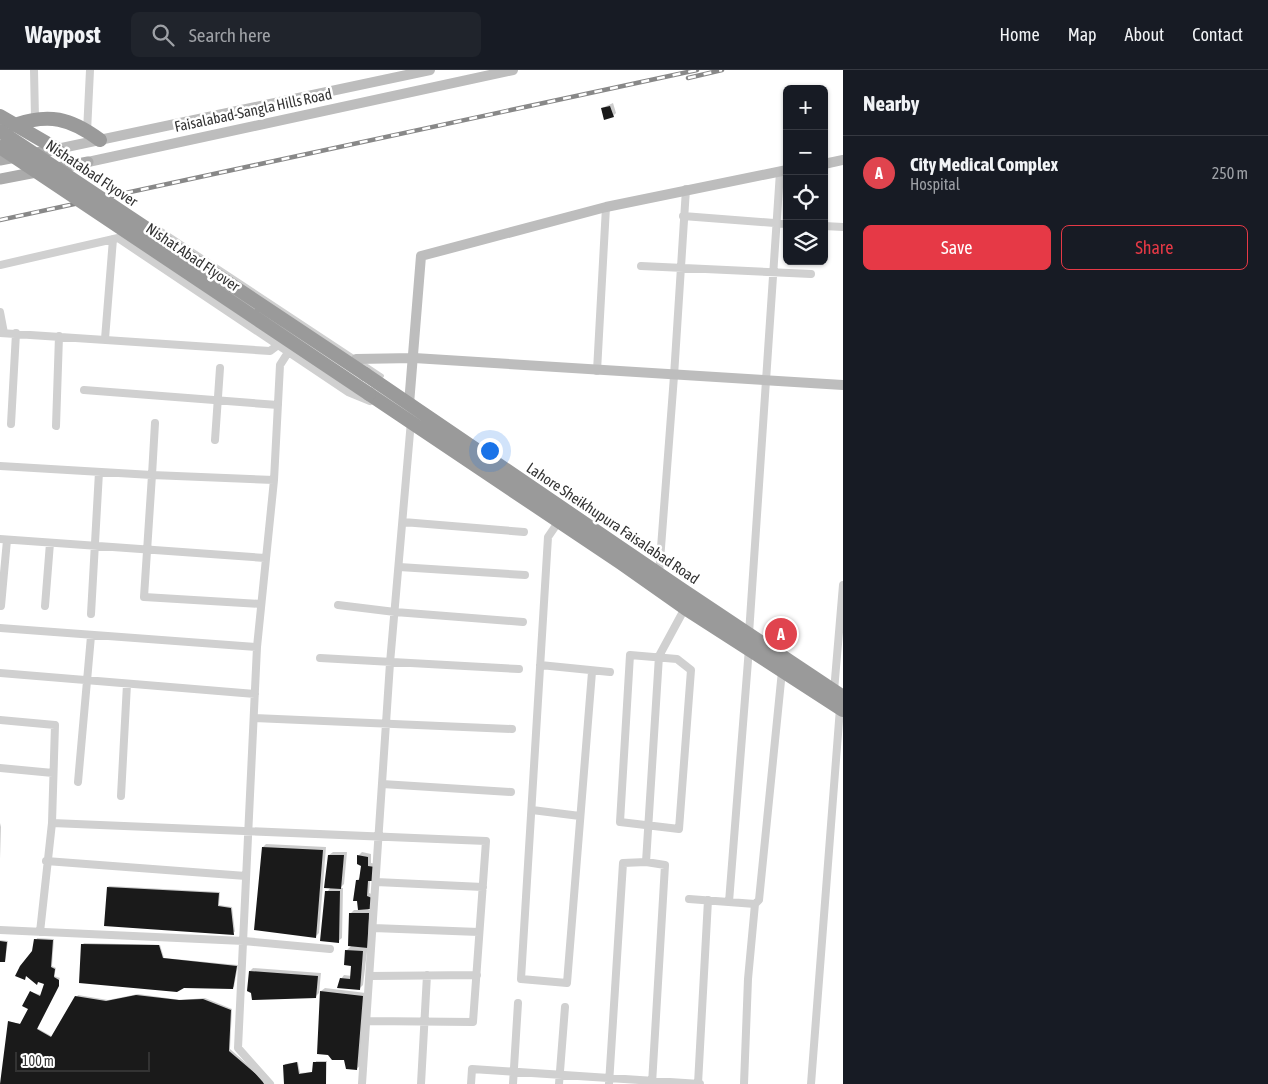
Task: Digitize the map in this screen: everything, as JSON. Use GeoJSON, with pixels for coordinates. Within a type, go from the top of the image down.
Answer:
{"type":"FeatureCollection","features":[{"type":"Feature","properties":{"kind":"highway"},"geometry":{"type":"LineString","coordinates":[[0,116],[57,149]]}},
{"type":"Feature","properties":{"kind":"highway"},"geometry":{"type":"LineString","coordinates":[[14,125],[35,118],[58,118],[100,140]]}},
{"type":"Feature","properties":{"kind":"highway","name":"Nishatabad Flyover"},"geometry":{"type":"LineString","coordinates":[[0,131],[365,374]]}},
{"type":"Feature","properties":{"kind":"highway","name":"Nishat Abad Flyover"},"geometry":{"type":"LineString","coordinates":[[0,147],[368,394]]}},
{"type":"Feature","properties":{"kind":"highway","name":"Lahore Sheikhupura Faisalabad Road"},"geometry":{"type":"LineString","coordinates":[[365,374],[403,408],[659,574],[749,641],[840,701]]}},
{"type":"Feature","properties":{"kind":"highway","name":"Lahore Sheikhupura Faisalabad Road"},"geometry":{"type":"LineString","coordinates":[[368,394],[403,408],[411,421],[685,608],[749,641],[782,671],[840,701]]}},
{"type":"Feature","properties":{"kind":"main road","name":"Faisalabad-Sangla Hills Road"},"geometry":{"type":"LineString","coordinates":[[0,160],[57,149]]}},
{"type":"Feature","properties":{"kind":"main road","name":"Faisalabad-Sangla Hills Road"},"geometry":{"type":"LineString","coordinates":[[0,179],[88,162]]}},
{"type":"Feature","properties":{"kind":"street"},"geometry":{"type":"LineString","coordinates":[[34,70],[35,118]]}},
{"type":"Feature","properties":{"kind":"street"},"geometry":{"type":"LineString","coordinates":[[86,132],[90,70]]}},
{"type":"Feature","properties":{"kind":"street","name":"Faisalabad-Sangla Hills Road"},"geometry":{"type":"LineString","coordinates":[[57,149],[430,70]]}},
{"type":"Feature","properties":{"kind":"street","name":"Faisalabad-Sangla Hills Road"},"geometry":{"type":"LineString","coordinates":[[88,162],[512,70]]}},
{"type":"Feature","properties":{"kind":"street"},"geometry":{"type":"LineString","coordinates":[[828,163],[843,160]]}},
{"type":"Feature","properties":{"kind":"street"},"geometry":{"type":"LineString","coordinates":[[0,265],[118,238],[348,392],[403,408],[414,358],[421,256],[606,207],[686,189],[783,171],[776,223],[730,902]]}},
{"type":"Feature","properties":{"kind":"street"},"geometry":{"type":"LineString","coordinates":[[659,574],[686,189]]}},
{"type":"Feature","properties":{"kind":"street"},"geometry":{"type":"LineString","coordinates":[[597,371],[606,207]]}},
{"type":"Feature","properties":{"kind":"street"},"geometry":{"type":"LineString","coordinates":[[683,216],[783,224]]}},
{"type":"Feature","properties":{"kind":"street"},"geometry":{"type":"LineString","coordinates":[[828,226],[843,228]]}},
{"type":"Feature","properties":{"kind":"street"},"geometry":{"type":"LineString","coordinates":[[105,339],[113,239]]}},
{"type":"Feature","properties":{"kind":"street"},"geometry":{"type":"LineString","coordinates":[[641,266],[811,274]]}},
{"type":"Feature","properties":{"kind":"street"},"geometry":{"type":"LineString","coordinates":[[0,312],[2,333],[270,351],[278,344]]}},
{"type":"Feature","properties":{"kind":"street"},"geometry":{"type":"LineString","coordinates":[[12,424],[16,333]]}},
{"type":"Feature","properties":{"kind":"street"},"geometry":{"type":"LineString","coordinates":[[56,426],[58,336]]}},
{"type":"Feature","properties":{"kind":"street"},"geometry":{"type":"LineString","coordinates":[[270,1084],[238,1048],[246,876],[250,831],[257,647],[274,480],[280,365],[289,351]]}},
{"type":"Feature","properties":{"kind":"street"},"geometry":{"type":"LineString","coordinates":[[356,359],[414,358],[766,382],[843,385]]}},
{"type":"Feature","properties":{"kind":"street"},"geometry":{"type":"LineString","coordinates":[[216,440],[220,368]]}},
{"type":"Feature","properties":{"kind":"street"},"geometry":{"type":"LineString","coordinates":[[84,390],[278,405]]}},
{"type":"Feature","properties":{"kind":"street"},"geometry":{"type":"LineString","coordinates":[[362,1084],[390,663],[411,421]]}},
{"type":"Feature","properties":{"kind":"street"},"geometry":{"type":"LineString","coordinates":[[155,423],[144,597],[261,604]]}},
{"type":"Feature","properties":{"kind":"street"},"geometry":{"type":"LineString","coordinates":[[0,466],[274,480]]}},
{"type":"Feature","properties":{"kind":"street"},"geometry":{"type":"LineString","coordinates":[[91,614],[100,472]]}},
{"type":"Feature","properties":{"kind":"street"},"geometry":{"type":"LineString","coordinates":[[559,521],[548,538],[521,980],[567,983],[592,672]]}},
{"type":"Feature","properties":{"kind":"street"},"geometry":{"type":"LineString","coordinates":[[403,522],[524,532]]}},
{"type":"Feature","properties":{"kind":"street"},"geometry":{"type":"LineString","coordinates":[[2,606],[3,539],[147,551],[265,558]]}},
{"type":"Feature","properties":{"kind":"street"},"geometry":{"type":"LineString","coordinates":[[44,606],[50,543]]}},
{"type":"Feature","properties":{"kind":"street"},"geometry":{"type":"LineString","coordinates":[[399,567],[525,575]]}},
{"type":"Feature","properties":{"kind":"street"},"geometry":{"type":"LineString","coordinates":[[811,1084],[840,701],[843,585]]}},
{"type":"Feature","properties":{"kind":"street"},"geometry":{"type":"LineString","coordinates":[[338,605],[395,612],[523,622]]}},
{"type":"Feature","properties":{"kind":"street"},"geometry":{"type":"LineString","coordinates":[[646,862],[650,826],[659,656],[685,608]]}},
{"type":"Feature","properties":{"kind":"street"},"geometry":{"type":"LineString","coordinates":[[0,628],[257,647]]}},
{"type":"Feature","properties":{"kind":"street"},"geometry":{"type":"LineString","coordinates":[[78,782],[91,636]]}},
{"type":"Feature","properties":{"kind":"street"},"geometry":{"type":"LineString","coordinates":[[630,655],[677,659],[691,670],[679,829],[650,826],[620,822],[630,655]]}},
{"type":"Feature","properties":{"kind":"street"},"geometry":{"type":"LineString","coordinates":[[320,658],[519,669]]}},
{"type":"Feature","properties":{"kind":"street"},"geometry":{"type":"LineString","coordinates":[[540,665],[592,672],[610,672]]}},
{"type":"Feature","properties":{"kind":"street"},"geometry":{"type":"LineString","coordinates":[[744,1084],[748,979],[755,904],[759,900],[782,671]]}},
{"type":"Feature","properties":{"kind":"street"},"geometry":{"type":"LineString","coordinates":[[0,673],[255,694]]}},
{"type":"Feature","properties":{"kind":"street"},"geometry":{"type":"LineString","coordinates":[[121,796],[127,684]]}},
{"type":"Feature","properties":{"kind":"street"},"geometry":{"type":"LineString","coordinates":[[254,718],[512,730]]}},
{"type":"Feature","properties":{"kind":"street"},"geometry":{"type":"LineString","coordinates":[[0,720],[55,724],[52,823],[46,860],[40,932]]}},
{"type":"Feature","properties":{"kind":"street"},"geometry":{"type":"LineString","coordinates":[[0,768],[53,773]]}},
{"type":"Feature","properties":{"kind":"street"},"geometry":{"type":"LineString","coordinates":[[382,784],[511,792]]}},
{"type":"Feature","properties":{"kind":"street"},"geometry":{"type":"LineString","coordinates":[[532,810],[580,816]]}},
{"type":"Feature","properties":{"kind":"street"},"geometry":{"type":"LineString","coordinates":[[52,823],[486,841],[473,1022],[366,1021]]}},
{"type":"Feature","properties":{"kind":"street"},"geometry":{"type":"LineString","coordinates":[[46,860],[246,876]]}},
{"type":"Feature","properties":{"kind":"street"},"geometry":{"type":"LineString","coordinates":[[609,1082],[623,863],[646,862],[665,865],[652,1082]]}},
{"type":"Feature","properties":{"kind":"street"},"geometry":{"type":"LineString","coordinates":[[376,882],[483,887]]}},
{"type":"Feature","properties":{"kind":"street"},"geometry":{"type":"LineString","coordinates":[[689,899],[755,904]]}},
{"type":"Feature","properties":{"kind":"street"},"geometry":{"type":"LineString","coordinates":[[471,1084],[472,1069],[513,1072],[559,1080],[699,1084],[708,900]]}},
{"type":"Feature","properties":{"kind":"street"},"geometry":{"type":"LineString","coordinates":[[373,928],[480,932]]}},
{"type":"Feature","properties":{"kind":"street"},"geometry":{"type":"LineString","coordinates":[[0,930],[244,941],[330,949]]}},
{"type":"Feature","properties":{"kind":"street"},"geometry":{"type":"LineString","coordinates":[[421,1084],[427,975]]}},
{"type":"Feature","properties":{"kind":"street"},"geometry":{"type":"LineString","coordinates":[[370,976],[477,975]]}},
{"type":"Feature","properties":{"kind":"street"},"geometry":{"type":"LineString","coordinates":[[513,1084],[518,1003]]}},
{"type":"Feature","properties":{"kind":"street"},"geometry":{"type":"LineString","coordinates":[[559,1080],[565,1007]]}},
{"type":"Feature","properties":{"kind":"lane"},"geometry":{"type":"LineString","coordinates":[[148,221],[382,376]]}},
{"type":"Feature","properties":{"kind":"building"},"geometry":{"type":"Polygon","coordinates":[[[610,106],[614,117],[604,120],[601,108],[610,106]]]}},
{"type":"Feature","properties":{"kind":"building"},"geometry":{"type":"Polygon","coordinates":[[[262,847],[323,850],[316,938],[254,930],[262,847]]]}},
{"type":"Feature","properties":{"kind":"building"},"geometry":{"type":"Polygon","coordinates":[[[328,855],[344,855],[341,889],[324,888],[328,855]]]}},
{"type":"Feature","properties":{"kind":"building"},"geometry":{"type":"Polygon","coordinates":[[[357,855],[368,857],[368,866],[375,867],[375,881],[368,881],[367,896],[372,898],[370,909],[358,910],[357,901],[353,901],[356,880],[359,880],[361,866],[357,864],[357,855]]]}},
{"type":"Feature","properties":{"kind":"building"},"geometry":{"type":"Polygon","coordinates":[[[107,887],[219,893],[218,906],[231,908],[234,935],[104,926],[107,887]]]}},
{"type":"Feature","properties":{"kind":"building"},"geometry":{"type":"Polygon","coordinates":[[[325,891],[340,891],[339,943],[320,941],[325,891]]]}},
{"type":"Feature","properties":{"kind":"building"},"geometry":{"type":"Polygon","coordinates":[[[349,913],[369,913],[368,948],[348,946],[349,913]]]}},
{"type":"Feature","properties":{"kind":"building"},"geometry":{"type":"Polygon","coordinates":[[[34,939],[53,940],[51,967],[55,969],[54,977],[59,980],[59,986],[37,1029],[51,1037],[75,996],[106,1001],[136,995],[179,1000],[203,999],[231,1010],[229,1051],[262,1079],[264,1084],[0,1084],[8,1021],[20,1024],[28,1009],[22,1006],[30,991],[40,996],[44,984],[38,982],[37,985],[26,976],[25,980],[15,976],[32,951],[34,939]]]}},
{"type":"Feature","properties":{"kind":"building"},"geometry":{"type":"Polygon","coordinates":[[[0,941],[7,942],[5,962],[0,962],[0,941]]]}},
{"type":"Feature","properties":{"kind":"building"},"geometry":{"type":"Polygon","coordinates":[[[81,944],[159,945],[163,958],[237,966],[233,989],[184,988],[177,992],[79,983],[81,944]]]}},
{"type":"Feature","properties":{"kind":"building"},"geometry":{"type":"Polygon","coordinates":[[[345,950],[363,951],[360,990],[337,988],[340,978],[350,979],[351,966],[344,965],[345,950]]]}},
{"type":"Feature","properties":{"kind":"building"},"geometry":{"type":"Polygon","coordinates":[[[249,971],[318,976],[316,998],[252,1000],[251,993],[247,991],[249,971]]]}},
{"type":"Feature","properties":{"kind":"building"},"geometry":{"type":"Polygon","coordinates":[[[320,991],[363,996],[357,1070],[346,1069],[344,1060],[332,1060],[328,1055],[317,1054],[320,991]]]}},
{"type":"Feature","properties":{"kind":"building"},"geometry":{"type":"Polygon","coordinates":[[[297,1062],[299,1074],[312,1072],[313,1062],[326,1062],[326,1084],[284,1084],[283,1065],[297,1062]]]}},
{"type":"Feature","properties":{"kind":"railway"},"geometry":{"type":"LineString","coordinates":[[0,220],[697,70]]}},
{"type":"Feature","properties":{"kind":"railway"},"geometry":{"type":"LineString","coordinates":[[688,78],[722,70]]}},
{"type":"Feature","properties":{"kind":"place","name":"City Medical Complex"},"geometry":{"type":"Point","coordinates":[781,634]}}]}
